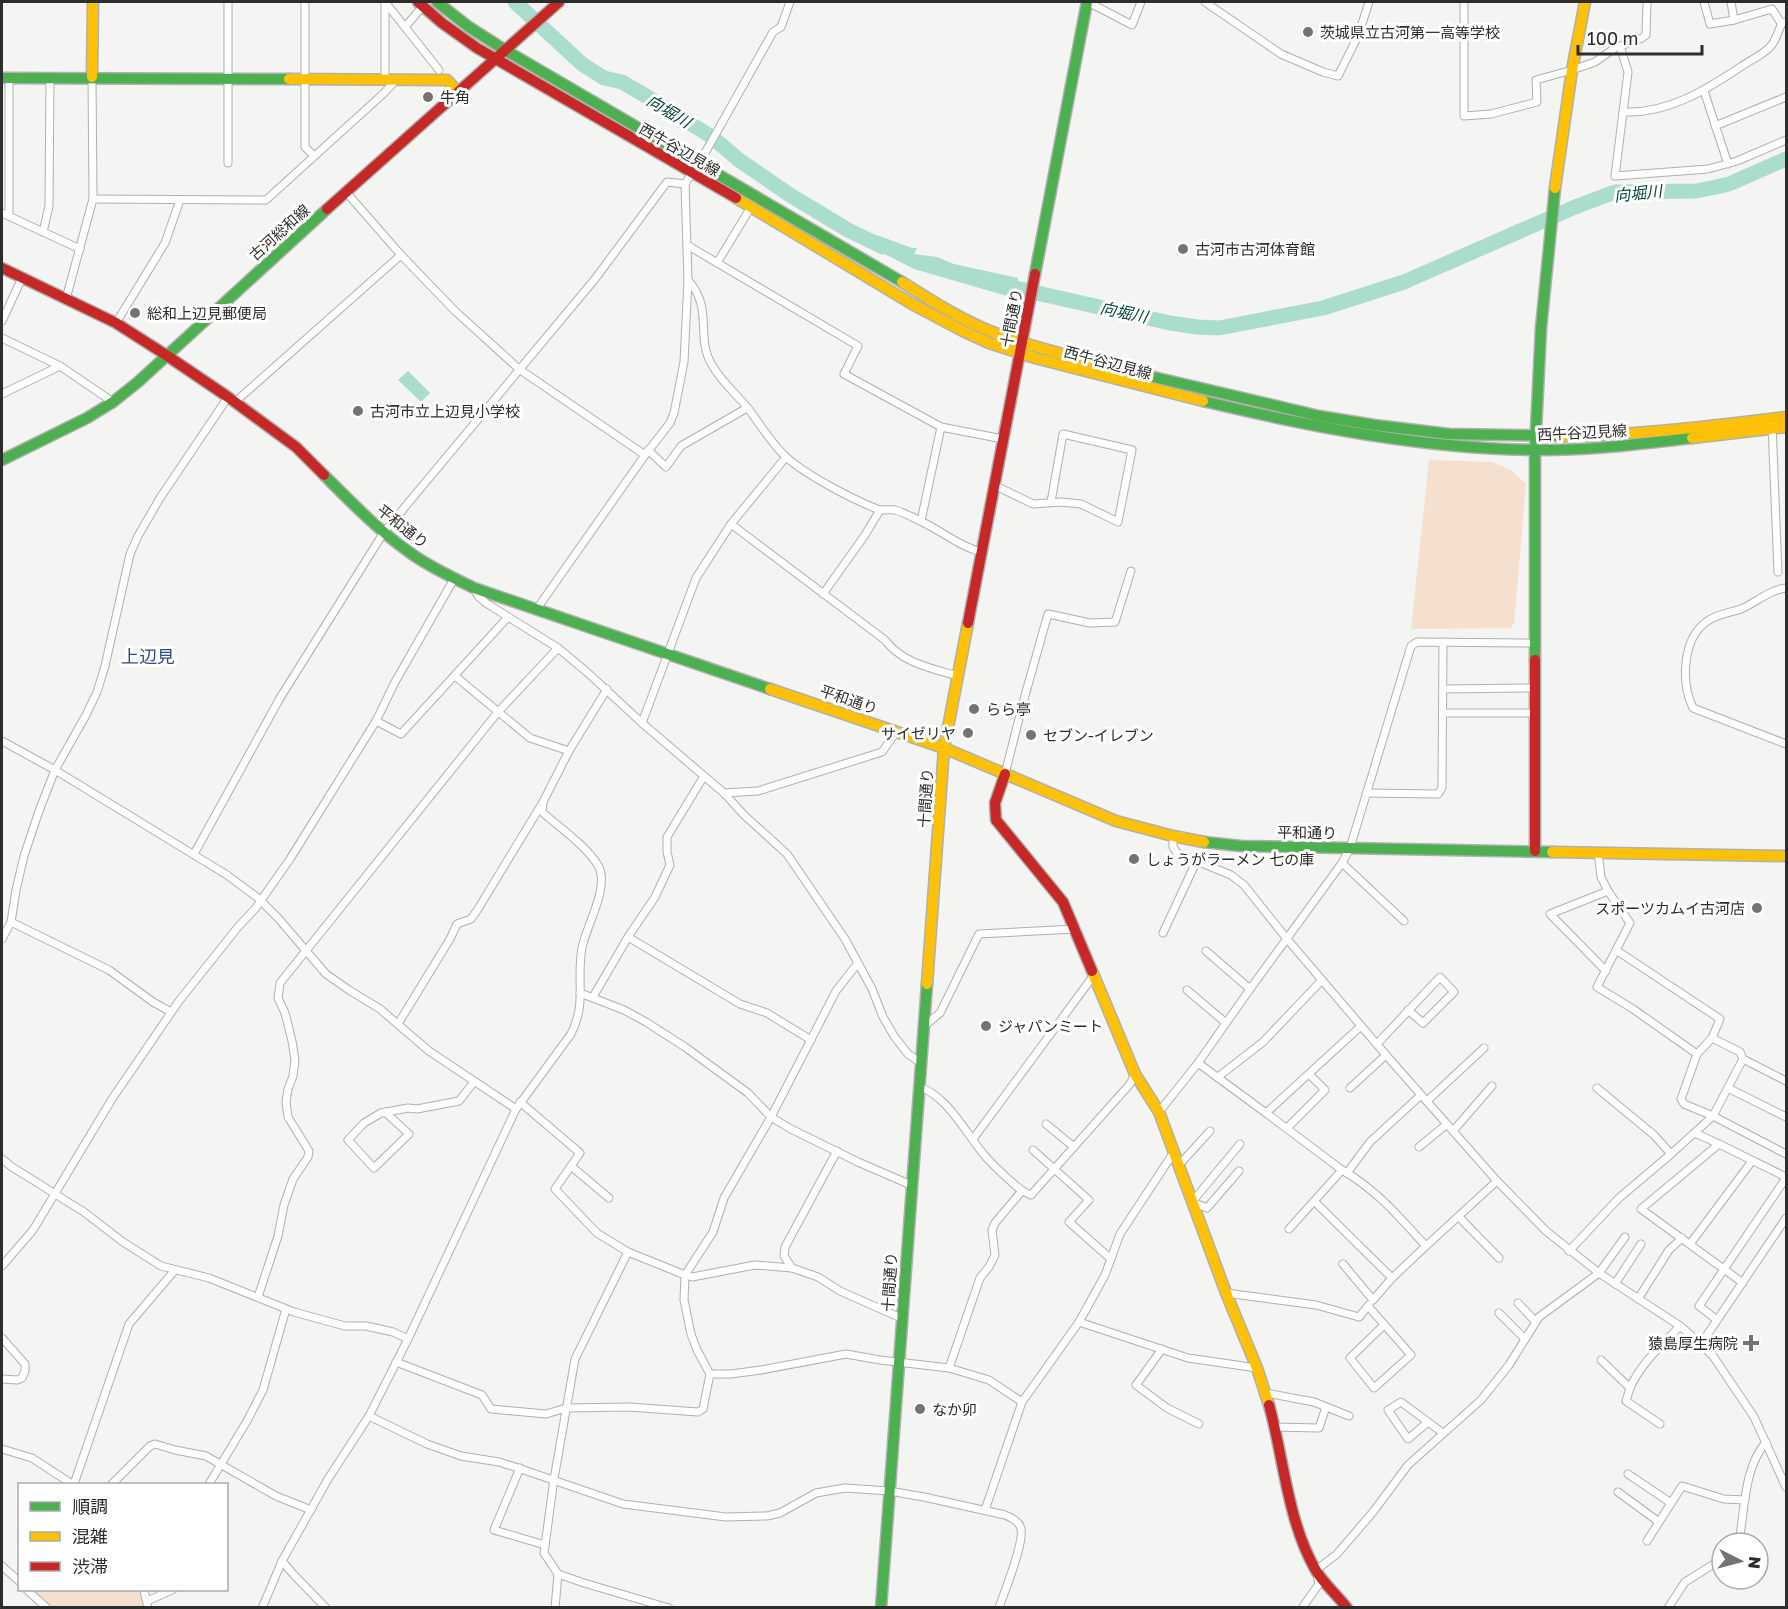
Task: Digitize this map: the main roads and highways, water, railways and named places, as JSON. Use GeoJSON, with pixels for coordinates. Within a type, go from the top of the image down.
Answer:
{"type":"FeatureCollection","features":[{"type":"Feature","properties":{"kind":"waterway","name":"向堀川"},"geometry":{"type":"LineString","coordinates":[[515,2],[582,64],[604,78],[622,82],[651,99],[712,137],[739,160],[790,195],[848,230],[883,247]]}},
{"type":"Feature","properties":{"kind":"waterway","name":"向堀川"},"geometry":{"type":"LineString","coordinates":[[997,284],[1170,323],[1219,328],[1323,308],[1404,282],[1575,207],[1615,192],[1696,191],[1729,184],[1786,159]]}},
{"type":"Feature","properties":{"kind":"place","name":"茨城県立古河第一高等学校"},"geometry":{"type":"Point","coordinates":[1308,32]}},
{"type":"Feature","properties":{"kind":"place","name":"牛角"},"geometry":{"type":"Point","coordinates":[428,97]}},
{"type":"Feature","properties":{"kind":"place","name":"古河市古河体育館"},"geometry":{"type":"Point","coordinates":[1183,249]}},
{"type":"Feature","properties":{"kind":"place","name":"総和上辺見郵便局"},"geometry":{"type":"Point","coordinates":[135,313]}},
{"type":"Feature","properties":{"kind":"place","name":"古河市立上辺見小学校"},"geometry":{"type":"Point","coordinates":[358,411]}},
{"type":"Feature","properties":{"kind":"place","name":"らら亭"},"geometry":{"type":"Point","coordinates":[974,709]}},
{"type":"Feature","properties":{"kind":"place","name":"サイゼリヤ"},"geometry":{"type":"Point","coordinates":[968,733]}},
{"type":"Feature","properties":{"kind":"place","name":"セブン-イレブン"},"geometry":{"type":"Point","coordinates":[1031,735]}},
{"type":"Feature","properties":{"kind":"place","name":"しょうがラーメン 七の庫"},"geometry":{"type":"Point","coordinates":[1134,859]}},
{"type":"Feature","properties":{"kind":"place","name":"スポーツカムイ古河店"},"geometry":{"type":"Point","coordinates":[1757,908]}},
{"type":"Feature","properties":{"kind":"place","name":"ジャパンミート"},"geometry":{"type":"Point","coordinates":[986,1026]}},
{"type":"Feature","properties":{"kind":"place","name":"猿島厚生病院"},"geometry":{"type":"Point","coordinates":[1751,1343]}},
{"type":"Feature","properties":{"kind":"place","name":"なか卯"},"geometry":{"type":"Point","coordinates":[920,1409]}},
{"type":"Feature","properties":{"kind":"district","name":"上辺見"},"geometry":{"type":"Point","coordinates":[148,656]}}]}
